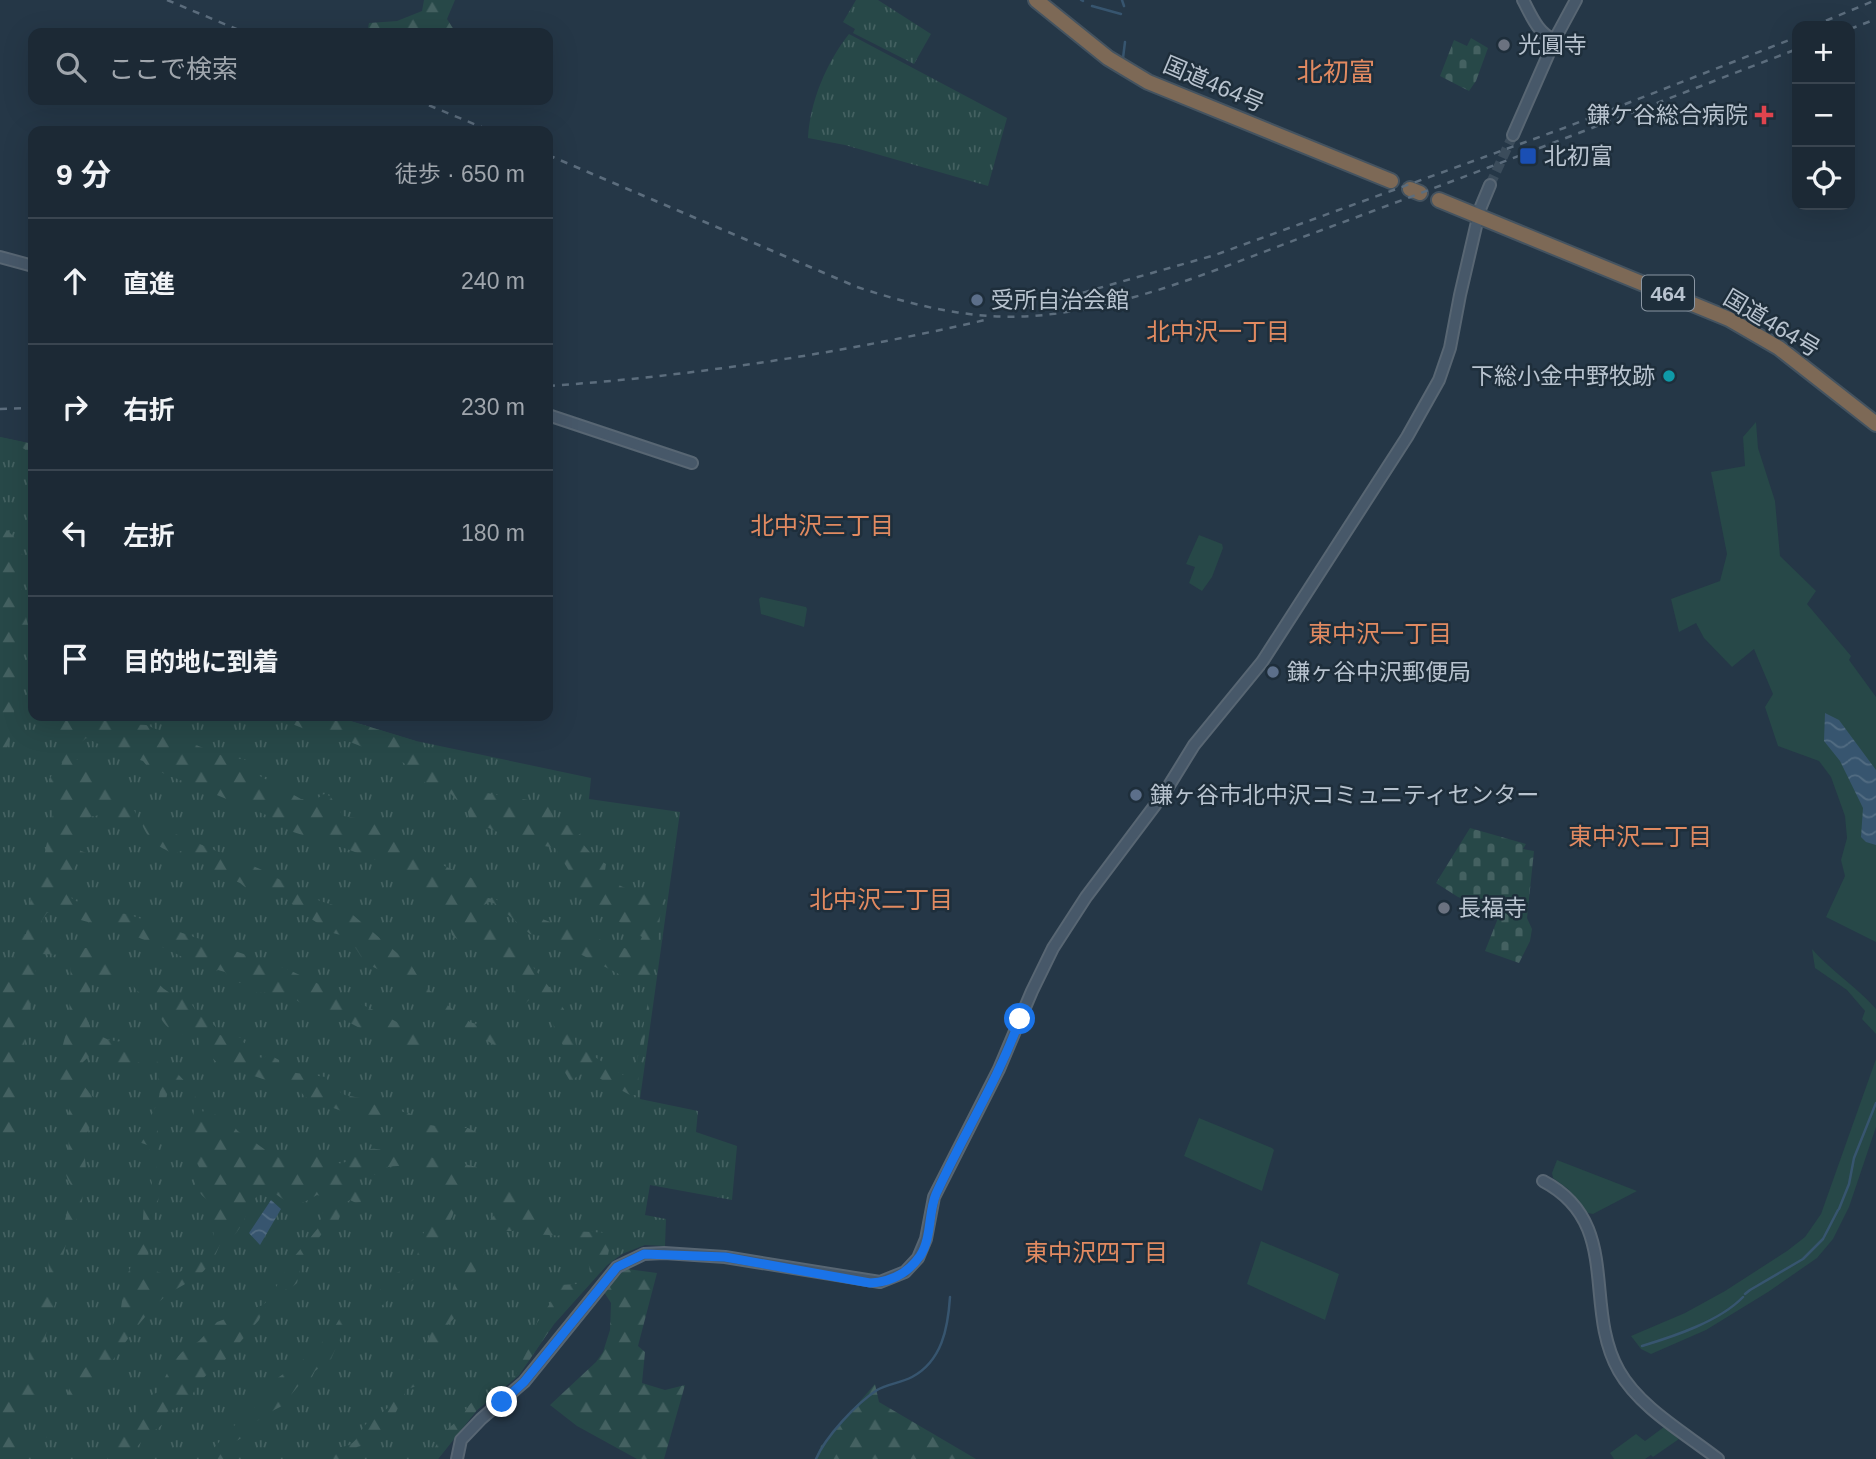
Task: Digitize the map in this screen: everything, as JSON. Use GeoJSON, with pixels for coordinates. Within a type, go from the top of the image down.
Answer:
{"type":"FeatureCollection","features":[{"type":"Feature","properties":{"kind":"highway","name":"国道464号"},"geometry":{"type":"LineString","coordinates":[[1036,0],[1108,58],[1148,82],[1391,181]]}},
{"type":"Feature","properties":{"kind":"highway","name":"国道464号"},"geometry":{"type":"LineString","coordinates":[[1439,200],[1698,305],[1737,324],[1785,352],[1876,424]]}},
{"type":"Feature","properties":{"kind":"street"},"geometry":{"type":"LineString","coordinates":[[1523,0],[1541,32],[1555,40]]}},
{"type":"Feature","properties":{"kind":"street"},"geometry":{"type":"LineString","coordinates":[[1513,135],[1555,40],[1576,0]]}},
{"type":"Feature","properties":{"kind":"street"},"geometry":{"type":"LineString","coordinates":[[457,1459],[461,1440],[524,1382],[617,1267],[635,1257],[664,1253],[725,1257],[870,1283],[895,1278],[918,1258],[926,1239],[934,1198],[1054,948],[1086,897],[1165,792],[1194,745],[1262,662],[1376,487],[1433,391],[1446,363],[1478,216],[1490,185]]}},
{"type":"Feature","properties":{"kind":"street"},"geometry":{"type":"LineString","coordinates":[[0,257],[28,265]]}},
{"type":"Feature","properties":{"kind":"street"},"geometry":{"type":"LineString","coordinates":[[553,417],[692,463]]}},
{"type":"Feature","properties":{"kind":"street"},"geometry":{"type":"LineString","coordinates":[[1543,1181],[1570,1201],[1591,1234],[1597,1262],[1602,1321],[1610,1352],[1618,1369],[1634,1392],[1718,1459]]}},
{"type":"Feature","properties":{"kind":"green space"},"geometry":{"type":"Polygon","coordinates":[[[424,0],[455,0],[447,19],[453,28],[368,28],[369,23],[397,21],[422,11],[424,0]]]}},
{"type":"Feature","properties":{"kind":"green space"},"geometry":{"type":"Polygon","coordinates":[[[856,0],[878,0],[931,34],[914,64],[853,33],[855,29],[843,22],[856,0]]]}},
{"type":"Feature","properties":{"kind":"green space"},"geometry":{"type":"Polygon","coordinates":[[[849,34],[1007,118],[988,186],[845,145],[808,138],[812,111],[821,83],[833,57],[849,34]]]}},
{"type":"Feature","properties":{"kind":"green space"},"geometry":{"type":"Polygon","coordinates":[[[1471,38],[1488,48],[1476,81],[1469,91],[1440,76],[1454,40],[1467,46],[1471,38]]]}},
{"type":"Feature","properties":{"kind":"green space"},"geometry":{"type":"Polygon","coordinates":[[[1756,422],[1758,448],[1775,501],[1780,556],[1816,591],[1807,604],[1851,656],[1849,660],[1876,697],[1876,942],[1826,917],[1845,876],[1841,860],[1847,838],[1845,816],[1831,777],[1819,761],[1778,746],[1765,707],[1773,694],[1754,649],[1732,667],[1704,638],[1696,623],[1679,632],[1671,599],[1720,581],[1727,554],[1711,472],[1745,466],[1743,437],[1756,422]]]}},
{"type":"Feature","properties":{"kind":"green space"},"geometry":{"type":"Polygon","coordinates":[[[0,437],[28,443],[28,721],[350,721],[416,741],[591,778],[589,799],[680,812],[640,1099],[698,1111],[696,1132],[737,1146],[732,1200],[650,1185],[645,1215],[666,1219],[665,1246],[645,1245],[622,1254],[606,1266],[554,1324],[519,1375],[477,1410],[438,1459],[0,1459],[0,437]]]}},
{"type":"Feature","properties":{"kind":"green space"},"geometry":{"type":"Polygon","coordinates":[[[0,437],[28,443],[28,459],[27,451],[17,444],[0,443],[0,437]]]}},
{"type":"Feature","properties":{"kind":"green space"},"geometry":{"type":"Polygon","coordinates":[[[28,494],[28,508],[10,510],[5,528],[21,544],[21,586],[25,600],[20,615],[26,617],[28,625],[23,630],[22,656],[16,681],[19,691],[11,725],[12,734],[0,768],[0,533],[3,513],[28,494]]]}},
{"type":"Feature","properties":{"kind":"green space"},"geometry":{"type":"Polygon","coordinates":[[[1199,535],[1222,544],[1223,548],[1212,577],[1202,591],[1189,583],[1195,567],[1186,564],[1199,535]]]}},
{"type":"Feature","properties":{"kind":"green space"},"geometry":{"type":"Polygon","coordinates":[[[761,597],[806,607],[804,627],[761,614],[761,597]]]}},
{"type":"Feature","properties":{"kind":"green space"},"geometry":{"type":"Polygon","coordinates":[[[58,721],[116,721],[146,725],[221,755],[246,760],[258,775],[301,799],[315,800],[324,794],[330,796],[343,816],[366,823],[393,825],[398,828],[400,836],[419,844],[431,860],[476,880],[484,897],[505,902],[510,907],[635,951],[642,937],[600,909],[586,895],[569,887],[571,874],[555,848],[539,845],[532,848],[469,819],[468,812],[451,794],[420,780],[404,763],[285,721],[350,721],[416,741],[415,747],[442,762],[458,788],[551,804],[555,823],[590,829],[576,836],[594,857],[606,864],[604,877],[636,891],[663,891],[655,962],[646,988],[547,937],[530,934],[496,904],[489,902],[483,906],[493,924],[503,933],[521,942],[529,962],[572,1022],[576,1045],[623,1075],[636,1067],[649,996],[651,997],[636,1095],[630,1095],[586,1071],[570,1081],[560,1064],[566,1052],[543,1002],[530,999],[517,1011],[508,1012],[519,976],[490,943],[462,943],[452,935],[446,911],[429,898],[411,892],[394,867],[290,831],[271,817],[148,767],[143,761],[86,738],[75,748],[75,758],[108,781],[120,785],[139,819],[260,869],[320,901],[346,909],[411,965],[423,985],[462,1017],[500,1032],[499,1048],[449,1018],[434,1016],[403,988],[398,979],[365,963],[344,936],[333,933],[299,911],[284,896],[259,889],[250,891],[240,883],[212,871],[208,863],[181,851],[174,854],[168,851],[150,838],[141,822],[122,825],[97,815],[84,823],[77,845],[81,851],[92,855],[91,859],[78,861],[68,879],[67,895],[74,900],[95,909],[127,914],[287,969],[434,1042],[459,1062],[481,1074],[468,1082],[445,1064],[433,1049],[418,1061],[411,1059],[407,1054],[409,1049],[392,1040],[386,1040],[379,1029],[369,1033],[339,1017],[310,1013],[305,1006],[295,999],[290,1001],[284,994],[273,999],[270,992],[257,993],[243,983],[233,983],[225,972],[218,970],[213,973],[167,949],[127,933],[56,913],[47,913],[42,920],[41,928],[64,942],[100,951],[133,973],[153,978],[165,990],[189,1002],[196,1013],[215,1026],[220,1035],[241,1038],[258,1057],[264,1058],[268,1054],[279,1060],[280,1068],[289,1072],[326,1077],[331,1087],[345,1095],[365,1099],[381,1108],[409,1113],[430,1125],[468,1128],[476,1132],[479,1141],[423,1135],[402,1125],[397,1119],[387,1121],[357,1117],[305,1097],[301,1092],[219,1064],[200,1047],[198,1036],[181,1034],[163,1022],[157,997],[141,994],[131,982],[119,977],[92,980],[86,1016],[92,1032],[109,1040],[129,1043],[163,1067],[177,1073],[191,1088],[203,1112],[226,1118],[239,1132],[276,1156],[294,1161],[322,1156],[339,1163],[346,1162],[366,1150],[376,1149],[477,1167],[481,1176],[471,1180],[414,1279],[369,1316],[354,1319],[341,1337],[331,1359],[315,1371],[308,1385],[300,1384],[290,1396],[289,1402],[267,1414],[234,1442],[228,1459],[208,1459],[214,1448],[239,1420],[253,1410],[259,1399],[266,1396],[272,1382],[311,1354],[331,1333],[340,1318],[359,1313],[376,1292],[391,1284],[394,1274],[412,1265],[423,1234],[443,1209],[449,1191],[434,1175],[414,1167],[384,1168],[377,1174],[362,1174],[358,1184],[361,1202],[350,1200],[345,1203],[337,1224],[324,1231],[311,1248],[309,1258],[301,1266],[297,1283],[282,1291],[263,1310],[259,1320],[224,1361],[198,1384],[190,1399],[167,1412],[162,1424],[145,1438],[128,1459],[107,1459],[121,1433],[137,1413],[140,1401],[158,1392],[172,1363],[182,1352],[199,1341],[217,1322],[263,1305],[269,1299],[293,1258],[319,1227],[322,1214],[328,1205],[325,1197],[317,1195],[294,1204],[273,1192],[259,1193],[234,1236],[220,1244],[214,1257],[200,1274],[156,1305],[58,1428],[31,1449],[23,1459],[0,1459],[1,1408],[18,1390],[26,1374],[31,1344],[38,1325],[33,1309],[49,1272],[48,1251],[63,1228],[68,1208],[67,1194],[71,1185],[66,1171],[69,1144],[65,1129],[70,1106],[57,1078],[69,1022],[71,962],[65,955],[41,954],[38,958],[23,1061],[17,1066],[14,1077],[18,1083],[14,1103],[19,1130],[6,1140],[0,1172],[0,985],[7,976],[17,951],[12,943],[12,934],[26,934],[27,909],[35,892],[57,796],[50,790],[49,779],[62,764],[59,752],[64,737],[58,721]],[[95,1051],[83,1062],[81,1077],[84,1086],[99,1104],[99,1108],[87,1133],[84,1148],[87,1180],[81,1211],[68,1235],[36,1392],[26,1409],[15,1441],[18,1449],[25,1451],[53,1421],[67,1397],[71,1381],[86,1367],[98,1344],[110,1331],[121,1308],[125,1279],[141,1246],[144,1204],[152,1183],[148,1168],[150,1146],[136,1141],[139,1131],[157,1104],[160,1083],[151,1064],[137,1062],[121,1076],[112,1055],[95,1051]],[[179,1084],[169,1087],[157,1126],[159,1197],[149,1238],[148,1265],[167,1274],[185,1269],[207,1251],[213,1235],[211,1217],[217,1209],[197,1188],[195,1180],[200,1169],[190,1142],[194,1102],[187,1090],[179,1084]]]}},
{"type":"Feature","properties":{"kind":"green space"},"geometry":{"type":"Polygon","coordinates":[[[1470,828],[1526,844],[1523,849],[1534,851],[1527,918],[1532,929],[1530,941],[1519,963],[1485,951],[1500,913],[1458,897],[1436,883],[1470,828]]]}},
{"type":"Feature","properties":{"kind":"green space"},"geometry":{"type":"Polygon","coordinates":[[[1812,949],[1876,1009],[1876,1034],[1862,1019],[1865,1011],[1847,990],[1815,968],[1812,949]]]}},
{"type":"Feature","properties":{"kind":"green space"},"geometry":{"type":"Polygon","coordinates":[[[1876,1059],[1876,1127],[1849,1207],[1833,1239],[1817,1258],[1706,1330],[1651,1354],[1641,1349],[1631,1336],[1685,1313],[1725,1291],[1805,1237],[1821,1214],[1876,1059]]]}},
{"type":"Feature","properties":{"kind":"green space"},"geometry":{"type":"Polygon","coordinates":[[[1199,1118],[1274,1150],[1262,1191],[1184,1156],[1199,1118]]]}},
{"type":"Feature","properties":{"kind":"green space"},"geometry":{"type":"Polygon","coordinates":[[[1557,1160],[1637,1191],[1593,1214],[1588,1213],[1568,1189],[1553,1178],[1557,1160]]]}},
{"type":"Feature","properties":{"kind":"green space"},"geometry":{"type":"Polygon","coordinates":[[[510,1185],[519,1185],[520,1195],[561,1227],[571,1231],[612,1233],[606,1266],[554,1324],[519,1375],[477,1410],[438,1459],[425,1459],[430,1457],[442,1434],[471,1403],[500,1390],[516,1374],[537,1323],[559,1285],[577,1284],[590,1273],[583,1247],[573,1243],[568,1236],[529,1234],[524,1226],[518,1226],[513,1231],[491,1234],[480,1265],[464,1288],[455,1317],[448,1325],[445,1348],[436,1362],[424,1364],[417,1386],[407,1389],[396,1412],[368,1444],[357,1447],[349,1459],[318,1459],[322,1449],[343,1447],[352,1443],[366,1424],[390,1406],[396,1387],[420,1358],[434,1326],[446,1312],[463,1265],[478,1248],[481,1231],[496,1213],[504,1191],[510,1185]]]}},
{"type":"Feature","properties":{"kind":"green space"},"geometry":{"type":"Polygon","coordinates":[[[1261,1241],[1339,1274],[1325,1320],[1247,1284],[1261,1241]]]}},
{"type":"Feature","properties":{"kind":"green space"},"geometry":{"type":"Polygon","coordinates":[[[620,1268],[657,1273],[638,1346],[645,1352],[642,1383],[665,1390],[685,1385],[664,1459],[637,1459],[577,1426],[550,1405],[596,1362],[603,1352],[610,1330],[611,1303],[602,1289],[620,1268]]]}},
{"type":"Feature","properties":{"kind":"green space"},"geometry":{"type":"Polygon","coordinates":[[[875,1384],[879,1402],[976,1459],[815,1459],[821,1446],[875,1384]]]}},
{"type":"Feature","properties":{"kind":"green space"},"geometry":{"type":"Polygon","coordinates":[[[1664,1427],[1679,1439],[1653,1457],[1614,1459],[1610,1453],[1636,1434],[1645,1441],[1664,1427]]]}},
{"type":"Feature","properties":{"kind":"water"},"geometry":{"type":"Polygon","coordinates":[[[1825,713],[1839,720],[1876,770],[1876,845],[1861,837],[1863,808],[1840,761],[1824,741],[1825,713]]]}},
{"type":"Feature","properties":{"kind":"water"},"geometry":{"type":"Polygon","coordinates":[[[271,1200],[281,1209],[260,1245],[249,1233],[271,1200]]]}},
{"type":"Feature","properties":{"kind":"waterway"},"geometry":{"type":"LineString","coordinates":[[1122,0],[1124,6]]}},
{"type":"Feature","properties":{"kind":"waterway"},"geometry":{"type":"LineString","coordinates":[[1092,6],[1121,14]]}},
{"type":"Feature","properties":{"kind":"waterway"},"geometry":{"type":"LineString","coordinates":[[1123,58],[1125,42]]}},
{"type":"Feature","properties":{"kind":"waterway"},"geometry":{"type":"LineString","coordinates":[[1839,1209],[1849,1184],[1854,1158],[1876,1103]]}},
{"type":"Feature","properties":{"kind":"waterway"},"geometry":{"type":"LineString","coordinates":[[1745,1294],[1803,1259],[1823,1239],[1838,1210]]}},
{"type":"Feature","properties":{"kind":"waterway"},"geometry":{"type":"LineString","coordinates":[[816,1459],[834,1431],[869,1396],[881,1388],[912,1377],[930,1362],[942,1343],[950,1297]]}},
{"type":"Feature","properties":{"kind":"waterway"},"geometry":{"type":"LineString","coordinates":[[1642,1346],[1710,1320],[1743,1297]]}},
{"type":"Feature","properties":{"kind":"tunnel"},"geometry":{"type":"LineString","coordinates":[[1490,185],[1513,135]]}},
{"type":"Feature","properties":{"kind":"railway"},"geometry":{"type":"LineString","coordinates":[[167,0],[234,28]]}},
{"type":"Feature","properties":{"kind":"railway"},"geometry":{"type":"LineString","coordinates":[[1825,21],[1876,0]]}},
{"type":"Feature","properties":{"kind":"railway"},"geometry":{"type":"LineString","coordinates":[[1855,27],[1876,19]]}},
{"type":"Feature","properties":{"kind":"railway"},"geometry":{"type":"LineString","coordinates":[[1029,308],[1215,255],[1564,128],[1792,39]]}},
{"type":"Feature","properties":{"kind":"railway"},"geometry":{"type":"LineString","coordinates":[[553,157],[857,287],[900,300],[966,314],[1033,316],[1108,304],[1180,283],[1792,51]]}},
{"type":"Feature","properties":{"kind":"railway"},"geometry":{"type":"LineString","coordinates":[[428,105],[479,126]]}},
{"type":"Feature","properties":{"kind":"railway"},"geometry":{"type":"LineString","coordinates":[[553,386],[768,362],[985,320]]}},
{"type":"Feature","properties":{"kind":"railway"},"geometry":{"type":"LineString","coordinates":[[0,409],[28,408]]}},
{"type":"Feature","properties":{"kind":"place","name":"光圓寺"},"geometry":{"type":"Point","coordinates":[1504,45]}},
{"type":"Feature","properties":{"kind":"place","name":"鎌ケ谷総合病院"},"geometry":{"type":"Point","coordinates":[1764,115]}},
{"type":"Feature","properties":{"kind":"place","name":"北初富"},"geometry":{"type":"Point","coordinates":[1528,156]}},
{"type":"Feature","properties":{"kind":"place","name":"受所自治会館"},"geometry":{"type":"Point","coordinates":[977,300]}},
{"type":"Feature","properties":{"kind":"place","name":"下総小金中野牧跡"},"geometry":{"type":"Point","coordinates":[1669,376]}},
{"type":"Feature","properties":{"kind":"place","name":"鎌ヶ谷中沢郵便局"},"geometry":{"type":"Point","coordinates":[1273,672]}},
{"type":"Feature","properties":{"kind":"place","name":"鎌ヶ谷市北中沢コミュニティセンター"},"geometry":{"type":"Point","coordinates":[1136,795]}},
{"type":"Feature","properties":{"kind":"place","name":"長福寺"},"geometry":{"type":"Point","coordinates":[1444,908]}},
{"type":"Feature","properties":{"kind":"district","name":"北初富"},"geometry":{"type":"Point","coordinates":[1336,72]}},
{"type":"Feature","properties":{"kind":"district","name":"北中沢一丁目"},"geometry":{"type":"Point","coordinates":[1218,331]}},
{"type":"Feature","properties":{"kind":"district","name":"北中沢三丁目"},"geometry":{"type":"Point","coordinates":[822,525]}},
{"type":"Feature","properties":{"kind":"district","name":"東中沢一丁目"},"geometry":{"type":"Point","coordinates":[1380,633]}},
{"type":"Feature","properties":{"kind":"district","name":"東中沢二丁目"},"geometry":{"type":"Point","coordinates":[1640,836]}},
{"type":"Feature","properties":{"kind":"district","name":"北中沢二丁目"},"geometry":{"type":"Point","coordinates":[881,899]}},
{"type":"Feature","properties":{"kind":"district","name":"東中沢四丁目"},"geometry":{"type":"Point","coordinates":[1096,1252]}},
{"type":"Feature","properties":{"kind":"route"},"geometry":{"type":"LineString","coordinates":[[502,1402],[524,1382],[617,1267],[644,1254],[725,1257],[870,1283],[889,1280],[905,1272],[923,1251],[934,1198],[999,1069],[1020,1019]]}}]}
